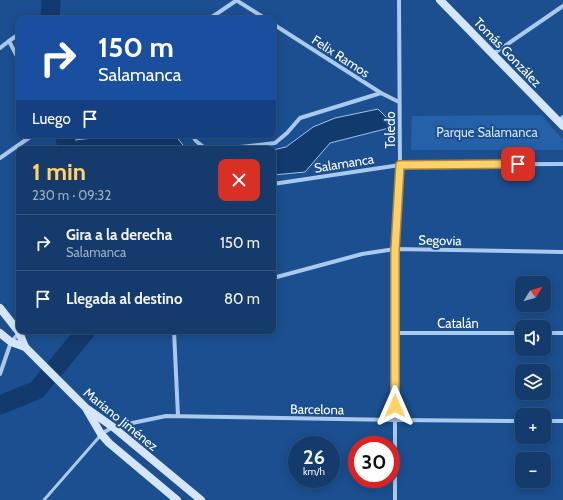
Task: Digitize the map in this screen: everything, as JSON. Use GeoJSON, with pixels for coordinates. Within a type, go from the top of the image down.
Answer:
{"type":"FeatureCollection","features":[{"type":"Feature","properties":{"kind":"street"},"geometry":{"type":"LineString","coordinates":[[213,16],[237,0],[261,16]]}},
{"type":"Feature","properties":{"kind":"street","name":"Toledo"},"geometry":{"type":"LineString","coordinates":[[395,500],[395,250],[400,165],[399,0]]}},
{"type":"Feature","properties":{"kind":"street","name":"Tomás González"},"geometry":{"type":"LineString","coordinates":[[440,0],[561,121]]}},
{"type":"Feature","properties":{"kind":"street"},"geometry":{"type":"LineString","coordinates":[[493,54],[563,6]]}},
{"type":"Feature","properties":{"kind":"street","name":"Felix Ramos"},"geometry":{"type":"LineString","coordinates":[[276,26],[381,93],[399,102]]}},
{"type":"Feature","properties":{"kind":"street"},"geometry":{"type":"LineString","coordinates":[[0,48],[16,36]]}},
{"type":"Feature","properties":{"kind":"street"},"geometry":{"type":"LineString","coordinates":[[9,41],[16,54]]}},
{"type":"Feature","properties":{"kind":"street"},"geometry":{"type":"LineString","coordinates":[[249,146],[275,143],[300,118],[381,93]]}},
{"type":"Feature","properties":{"kind":"street"},"geometry":{"type":"LineString","coordinates":[[17,146],[29,138]]}},
{"type":"Feature","properties":{"kind":"street"},"geometry":{"type":"LineString","coordinates":[[194,138],[202,146]]}},
{"type":"Feature","properties":{"kind":"street"},"geometry":{"type":"LineString","coordinates":[[0,158],[16,147]]}},
{"type":"Feature","properties":{"kind":"street","name":"Salamanca"},"geometry":{"type":"LineString","coordinates":[[276,184],[400,165],[563,164]]}},
{"type":"Feature","properties":{"kind":"street","name":"Segovia"},"geometry":{"type":"LineString","coordinates":[[276,277],[362,254],[395,250],[563,252]]}},
{"type":"Feature","properties":{"kind":"street","name":"Mariano Jiménez"},"geometry":{"type":"LineString","coordinates":[[0,308],[16,328]]}},
{"type":"Feature","properties":{"kind":"street"},"geometry":{"type":"LineString","coordinates":[[0,333],[11,342],[27,350]]}},
{"type":"Feature","properties":{"kind":"street","name":"Catalán"},"geometry":{"type":"LineString","coordinates":[[395,333],[515,333]]}},
{"type":"Feature","properties":{"kind":"street"},"geometry":{"type":"LineString","coordinates":[[551,333],[563,333]]}},
{"type":"Feature","properties":{"kind":"street"},"geometry":{"type":"LineString","coordinates":[[0,374],[11,342],[17,334]]}},
{"type":"Feature","properties":{"kind":"street","name":"Mariano Jiménez"},"geometry":{"type":"LineString","coordinates":[[20,334],[27,350],[86,408],[113,427],[201,500]]}},
{"type":"Feature","properties":{"kind":"street"},"geometry":{"type":"LineString","coordinates":[[174,334],[178,416]]}},
{"type":"Feature","properties":{"kind":"street"},"geometry":{"type":"LineString","coordinates":[[86,408],[109,443],[176,500]]}},
{"type":"Feature","properties":{"kind":"street","name":"Barcelona"},"geometry":{"type":"LineString","coordinates":[[113,427],[166,416],[395,420],[515,420]]}},
{"type":"Feature","properties":{"kind":"street"},"geometry":{"type":"LineString","coordinates":[[551,421],[563,421]]}},
{"type":"Feature","properties":{"kind":"street"},"geometry":{"type":"LineString","coordinates":[[102,434],[113,427]]}},
{"type":"Feature","properties":{"kind":"lane"},"geometry":{"type":"LineString","coordinates":[[44,500],[102,434]]}},
{"type":"Feature","properties":{"kind":"green space","name":"Parque Salamanca"},"geometry":{"type":"Polygon","coordinates":[[[541,115],[563,140],[563,150],[411,150],[412,116],[541,115]]]}},
{"type":"Feature","properties":{"kind":"shaded area"},"geometry":{"type":"Polygon","coordinates":[[[378,109],[388,119],[389,128],[330,143],[305,172],[276,175],[276,149],[286,147],[313,127],[335,118],[378,109]]]}},
{"type":"Feature","properties":{"kind":"shaded area"},"geometry":{"type":"Polygon","coordinates":[[[93,138],[177,138],[184,146],[76,146],[75,140],[93,138]]]}},
{"type":"Feature","properties":{"kind":"waterway"},"geometry":{"type":"LineString","coordinates":[[50,16],[51,0]]}},
{"type":"Feature","properties":{"kind":"waterway"},"geometry":{"type":"LineString","coordinates":[[65,138],[67,146]]}},
{"type":"Feature","properties":{"kind":"waterway"},"geometry":{"type":"LineString","coordinates":[[0,405],[37,390],[84,334]]}},
{"type":"Feature","properties":{"kind":"route"},"geometry":{"type":"LineString","coordinates":[[395,406],[395,250],[400,165],[518,164]]}}]}
